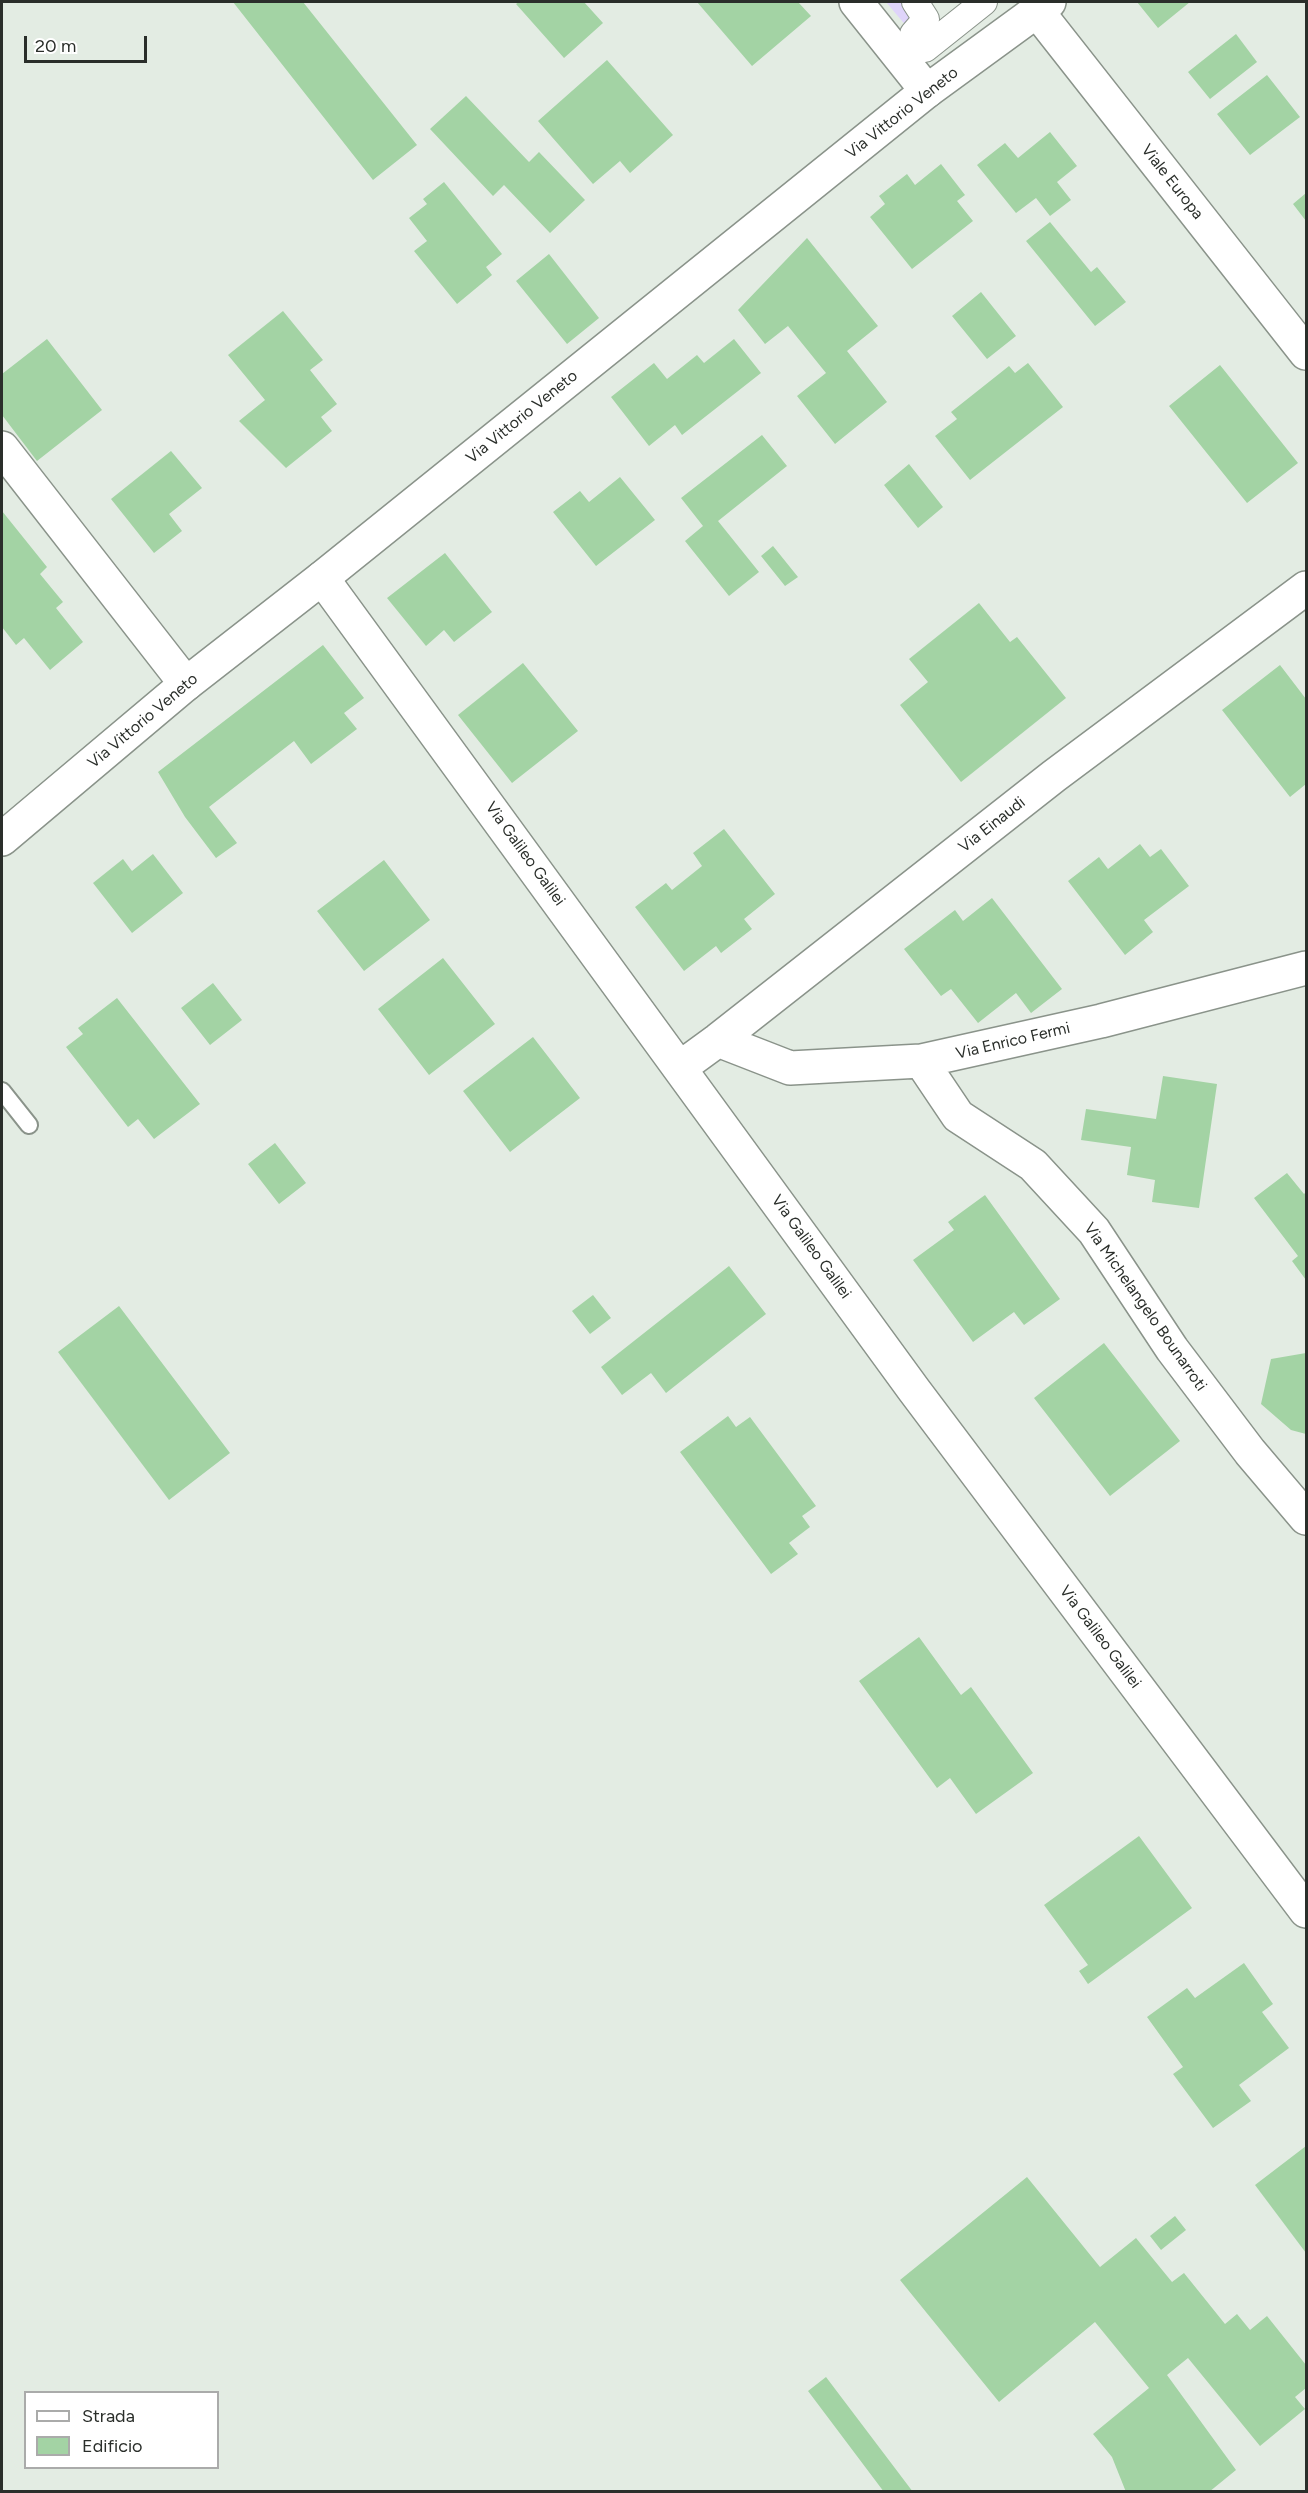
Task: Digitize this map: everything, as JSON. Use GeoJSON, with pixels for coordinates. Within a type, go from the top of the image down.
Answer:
{"type":"FeatureCollection","features":[{"type":"Feature","properties":{"kind":"street"},"geometry":{"type":"LineString","coordinates":[[855,2],[927,92]]}},
{"type":"Feature","properties":{"kind":"street"},"geometry":{"type":"LineString","coordinates":[[915,2],[926,19],[913,34],[925,49],[984,2]]}},
{"type":"Feature","properties":{"kind":"street","name":"Via Vittorio Veneto"},"geometry":{"type":"LineString","coordinates":[[2,839],[186,684],[322,578],[927,92],[1043,6]]}},
{"type":"Feature","properties":{"kind":"street","name":"Viale Europa"},"geometry":{"type":"LineString","coordinates":[[1043,6],[1306,353]]}},
{"type":"Feature","properties":{"kind":"street"},"geometry":{"type":"LineString","coordinates":[[2,448],[186,684]]}},
{"type":"Feature","properties":{"kind":"street","name":"Via Galileo Galilei"},"geometry":{"type":"LineString","coordinates":[[322,578],[681,1067],[914,1390],[1306,1911]]}},
{"type":"Feature","properties":{"kind":"street","name":"Via Einaudi"},"geometry":{"type":"LineString","coordinates":[[681,1067],[1054,776],[1306,588]]}},
{"type":"Feature","properties":{"kind":"street","name":"Via Enrico Fermi"},"geometry":{"type":"LineString","coordinates":[[718,1040],[790,1068],[921,1061],[1101,1021],[1306,968]]}},
{"type":"Feature","properties":{"kind":"street","name":"Via Michelangelo Bounarroti"},"geometry":{"type":"LineString","coordinates":[[921,1061],[958,1116],[1033,1165],[1094,1232],[1173,1349],[1250,1452],[1306,1518]]}},
{"type":"Feature","properties":{"kind":"lane"},"geometry":{"type":"LineString","coordinates":[[2,1092],[29,1125]]}},
{"type":"Feature","properties":{"kind":"shaded area"},"geometry":{"type":"Polygon","coordinates":[[[886,2],[915,2],[913,34],[886,2]]]}},
{"type":"Feature","properties":{"kind":"building"},"geometry":{"type":"Polygon","coordinates":[[[233,2],[303,2],[417,145],[373,180],[233,2]]]}},
{"type":"Feature","properties":{"kind":"building"},"geometry":{"type":"Polygon","coordinates":[[[519,2],[584,2],[603,23],[564,58],[516,4],[519,2]]]}},
{"type":"Feature","properties":{"kind":"building"},"geometry":{"type":"Polygon","coordinates":[[[697,2],[798,2],[811,16],[752,66],[697,2]]]}},
{"type":"Feature","properties":{"kind":"building"},"geometry":{"type":"Polygon","coordinates":[[[1137,2],[1190,2],[1158,28],[1137,2]]]}},
{"type":"Feature","properties":{"kind":"building"},"geometry":{"type":"Polygon","coordinates":[[[1236,34],[1257,62],[1210,99],[1188,72],[1236,34]]]}},
{"type":"Feature","properties":{"kind":"building"},"geometry":{"type":"Polygon","coordinates":[[[607,60],[673,135],[630,173],[620,161],[593,184],[538,121],[607,60]]]}},
{"type":"Feature","properties":{"kind":"building"},"geometry":{"type":"Polygon","coordinates":[[[1267,75],[1300,117],[1250,155],[1217,114],[1267,75]]]}},
{"type":"Feature","properties":{"kind":"building"},"geometry":{"type":"Polygon","coordinates":[[[466,96],[529,162],[539,152],[585,200],[550,233],[504,185],[493,196],[430,129],[466,96]]]}},
{"type":"Feature","properties":{"kind":"building"},"geometry":{"type":"Polygon","coordinates":[[[1050,132],[1077,166],[1057,182],[1071,200],[1050,216],[1036,198],[1016,213],[977,165],[1005,143],[1018,158],[1050,132]]]}},
{"type":"Feature","properties":{"kind":"building"},"geometry":{"type":"Polygon","coordinates":[[[941,164],[965,195],[957,201],[973,221],[912,269],[870,217],[885,204],[879,196],[907,174],[915,185],[941,164]]]}},
{"type":"Feature","properties":{"kind":"building"},"geometry":{"type":"Polygon","coordinates":[[[444,182],[502,254],[486,267],[492,275],[457,304],[414,251],[427,241],[409,218],[427,204],[423,199],[444,182]]]}},
{"type":"Feature","properties":{"kind":"building"},"geometry":{"type":"Polygon","coordinates":[[[1306,193],[1306,221],[1293,204],[1306,193]]]}},
{"type":"Feature","properties":{"kind":"building"},"geometry":{"type":"Polygon","coordinates":[[[1050,222],[1091,272],[1097,267],[1126,302],[1095,326],[1026,241],[1050,222]]]}},
{"type":"Feature","properties":{"kind":"building"},"geometry":{"type":"Polygon","coordinates":[[[807,238],[878,326],[847,351],[887,402],[835,444],[797,396],[826,373],[788,326],[765,344],[738,310],[807,238]]]}},
{"type":"Feature","properties":{"kind":"building"},"geometry":{"type":"Polygon","coordinates":[[[549,254],[599,318],[567,344],[516,281],[549,254]]]}},
{"type":"Feature","properties":{"kind":"building"},"geometry":{"type":"Polygon","coordinates":[[[981,292],[1016,336],[987,359],[952,316],[981,292]]]}},
{"type":"Feature","properties":{"kind":"building"},"geometry":{"type":"Polygon","coordinates":[[[283,311],[323,360],[310,370],[337,404],[321,417],[332,431],[286,468],[239,421],[265,400],[228,355],[283,311]]]}},
{"type":"Feature","properties":{"kind":"building"},"geometry":{"type":"Polygon","coordinates":[[[47,339],[102,410],[37,461],[2,415],[2,374],[47,339]]]}},
{"type":"Feature","properties":{"kind":"building"},"geometry":{"type":"Polygon","coordinates":[[[734,339],[761,373],[682,435],[675,425],[649,446],[611,397],[654,363],[667,379],[697,355],[704,363],[734,339]]]}},
{"type":"Feature","properties":{"kind":"building"},"geometry":{"type":"Polygon","coordinates":[[[1028,363],[1063,407],[970,480],[935,436],[957,419],[951,412],[1009,366],[1015,373],[1028,363]]]}},
{"type":"Feature","properties":{"kind":"building"},"geometry":{"type":"Polygon","coordinates":[[[1220,365],[1298,463],[1247,503],[1169,406],[1220,365]]]}},
{"type":"Feature","properties":{"kind":"building"},"geometry":{"type":"Polygon","coordinates":[[[762,435],[787,466],[718,521],[759,572],[729,596],[685,541],[703,526],[681,498],[762,435]]]}},
{"type":"Feature","properties":{"kind":"building"},"geometry":{"type":"Polygon","coordinates":[[[171,451],[202,488],[169,514],[182,531],[154,553],[111,499],[171,451]]]}},
{"type":"Feature","properties":{"kind":"building"},"geometry":{"type":"Polygon","coordinates":[[[909,464],[943,507],[918,528],[884,485],[909,464]]]}},
{"type":"Feature","properties":{"kind":"building"},"geometry":{"type":"Polygon","coordinates":[[[620,477],[655,520],[596,566],[553,512],[580,491],[589,502],[620,477]]]}},
{"type":"Feature","properties":{"kind":"building"},"geometry":{"type":"Polygon","coordinates":[[[2,511],[47,567],[40,574],[63,602],[56,608],[83,642],[50,670],[24,638],[16,645],[2,627],[2,511]]]}},
{"type":"Feature","properties":{"kind":"building"},"geometry":{"type":"Polygon","coordinates":[[[773,546],[798,577],[785,586],[761,556],[773,546]]]}},
{"type":"Feature","properties":{"kind":"building"},"geometry":{"type":"Polygon","coordinates":[[[445,553],[492,612],[454,642],[444,630],[426,646],[387,598],[445,553]]]}},
{"type":"Feature","properties":{"kind":"building"},"geometry":{"type":"Polygon","coordinates":[[[979,603],[1010,642],[1017,637],[1066,698],[961,782],[900,705],[928,682],[909,659],[979,603]]]}},
{"type":"Feature","properties":{"kind":"building"},"geometry":{"type":"Polygon","coordinates":[[[323,645],[364,698],[344,713],[357,729],[311,764],[294,741],[209,807],[237,843],[216,858],[185,817],[158,772],[323,645]]]}},
{"type":"Feature","properties":{"kind":"building"},"geometry":{"type":"Polygon","coordinates":[[[523,663],[578,731],[512,783],[458,715],[523,663]]]}},
{"type":"Feature","properties":{"kind":"building"},"geometry":{"type":"Polygon","coordinates":[[[1280,665],[1306,699],[1306,784],[1290,797],[1222,710],[1280,665]]]}},
{"type":"Feature","properties":{"kind":"building"},"geometry":{"type":"Polygon","coordinates":[[[724,829],[775,894],[744,919],[752,929],[721,953],[716,946],[684,971],[635,907],[666,883],[672,890],[702,866],[693,853],[724,829]]]}},
{"type":"Feature","properties":{"kind":"building"},"geometry":{"type":"Polygon","coordinates":[[[1140,844],[1150,857],[1161,849],[1189,886],[1144,920],[1153,932],[1125,955],[1068,881],[1099,857],[1108,869],[1140,844]]]}},
{"type":"Feature","properties":{"kind":"building"},"geometry":{"type":"Polygon","coordinates":[[[153,854],[183,893],[132,933],[93,883],[123,859],[132,871],[153,854]]]}},
{"type":"Feature","properties":{"kind":"building"},"geometry":{"type":"Polygon","coordinates":[[[384,860],[430,920],[364,971],[317,911],[384,860]]]}},
{"type":"Feature","properties":{"kind":"building"},"geometry":{"type":"Polygon","coordinates":[[[992,898],[1062,989],[1031,1013],[1016,993],[978,1023],[951,989],[941,996],[904,949],[955,910],[963,921],[992,898]]]}},
{"type":"Feature","properties":{"kind":"building"},"geometry":{"type":"Polygon","coordinates":[[[443,958],[495,1024],[429,1075],[378,1009],[443,958]]]}},
{"type":"Feature","properties":{"kind":"building"},"geometry":{"type":"Polygon","coordinates":[[[213,983],[242,1020],[210,1045],[181,1008],[213,983]]]}},
{"type":"Feature","properties":{"kind":"building"},"geometry":{"type":"Polygon","coordinates":[[[117,998],[200,1104],[154,1139],[138,1119],[128,1127],[66,1047],[83,1034],[78,1028],[117,998]]]}},
{"type":"Feature","properties":{"kind":"building"},"geometry":{"type":"Polygon","coordinates":[[[533,1037],[580,1098],[510,1152],[463,1091],[533,1037]]]}},
{"type":"Feature","properties":{"kind":"building"},"geometry":{"type":"Polygon","coordinates":[[[1163,1076],[1217,1084],[1199,1208],[1152,1202],[1155,1180],[1127,1175],[1131,1147],[1081,1140],[1086,1109],[1156,1119],[1163,1076]]]}},
{"type":"Feature","properties":{"kind":"building"},"geometry":{"type":"Polygon","coordinates":[[[275,1143],[306,1183],[279,1204],[248,1164],[275,1143]]]}},
{"type":"Feature","properties":{"kind":"building"},"geometry":{"type":"Polygon","coordinates":[[[1287,1173],[1304,1194],[1306,1192],[1306,1280],[1292,1261],[1298,1256],[1254,1198],[1287,1173]]]}},
{"type":"Feature","properties":{"kind":"building"},"geometry":{"type":"Polygon","coordinates":[[[985,1195],[1060,1299],[1024,1325],[1014,1312],[973,1342],[913,1260],[954,1230],[948,1222],[985,1195]]]}},
{"type":"Feature","properties":{"kind":"building"},"geometry":{"type":"Polygon","coordinates":[[[729,1266],[766,1314],[666,1393],[651,1373],[622,1395],[601,1367],[729,1266]]]}},
{"type":"Feature","properties":{"kind":"building"},"geometry":{"type":"Polygon","coordinates":[[[593,1295],[611,1318],[590,1334],[572,1311],[593,1295]]]}},
{"type":"Feature","properties":{"kind":"building"},"geometry":{"type":"Polygon","coordinates":[[[119,1306],[230,1453],[169,1500],[58,1352],[119,1306]]]}},
{"type":"Feature","properties":{"kind":"building"},"geometry":{"type":"Polygon","coordinates":[[[1104,1343],[1180,1441],[1110,1496],[1034,1398],[1104,1343]]]}},
{"type":"Feature","properties":{"kind":"building"},"geometry":{"type":"Polygon","coordinates":[[[1306,1353],[1306,1434],[1291,1430],[1261,1404],[1271,1359],[1306,1353]]]}},
{"type":"Feature","properties":{"kind":"building"},"geometry":{"type":"Polygon","coordinates":[[[728,1416],[736,1427],[750,1417],[816,1506],[802,1516],[810,1527],[789,1543],[798,1554],[771,1574],[680,1452],[728,1416]]]}},
{"type":"Feature","properties":{"kind":"building"},"geometry":{"type":"Polygon","coordinates":[[[919,1637],[961,1695],[971,1687],[1033,1773],[976,1814],[950,1778],[937,1788],[859,1681],[919,1637]]]}},
{"type":"Feature","properties":{"kind":"building"},"geometry":{"type":"Polygon","coordinates":[[[1139,1836],[1192,1908],[1088,1984],[1079,1971],[1088,1965],[1044,1905],[1139,1836]]]}},
{"type":"Feature","properties":{"kind":"building"},"geometry":{"type":"Polygon","coordinates":[[[1244,1963],[1273,2004],[1262,2012],[1289,2048],[1239,2085],[1251,2101],[1213,2128],[1173,2074],[1183,2067],[1147,2017],[1187,1988],[1195,1998],[1244,1963]]]}},
{"type":"Feature","properties":{"kind":"building"},"geometry":{"type":"Polygon","coordinates":[[[1306,2146],[1306,2253],[1255,2185],[1306,2146]]]}},
{"type":"Feature","properties":{"kind":"building"},"geometry":{"type":"Polygon","coordinates":[[[1027,2177],[1100,2267],[1136,2238],[1172,2282],[1184,2273],[1225,2324],[1237,2314],[1250,2330],[1267,2316],[1306,2365],[1306,2388],[1295,2397],[1305,2409],[1260,2446],[1188,2358],[1167,2375],[1236,2470],[1209,2492],[1126,2492],[1112,2457],[1093,2434],[1149,2388],[1095,2322],[999,2402],[900,2280],[1027,2177]]]}},
{"type":"Feature","properties":{"kind":"building"},"geometry":{"type":"Polygon","coordinates":[[[1175,2216],[1186,2230],[1161,2250],[1150,2236],[1175,2216]]]}},
{"type":"Feature","properties":{"kind":"building"},"geometry":{"type":"Polygon","coordinates":[[[826,2377],[913,2492],[884,2492],[808,2391],[826,2377]]]}}]}
